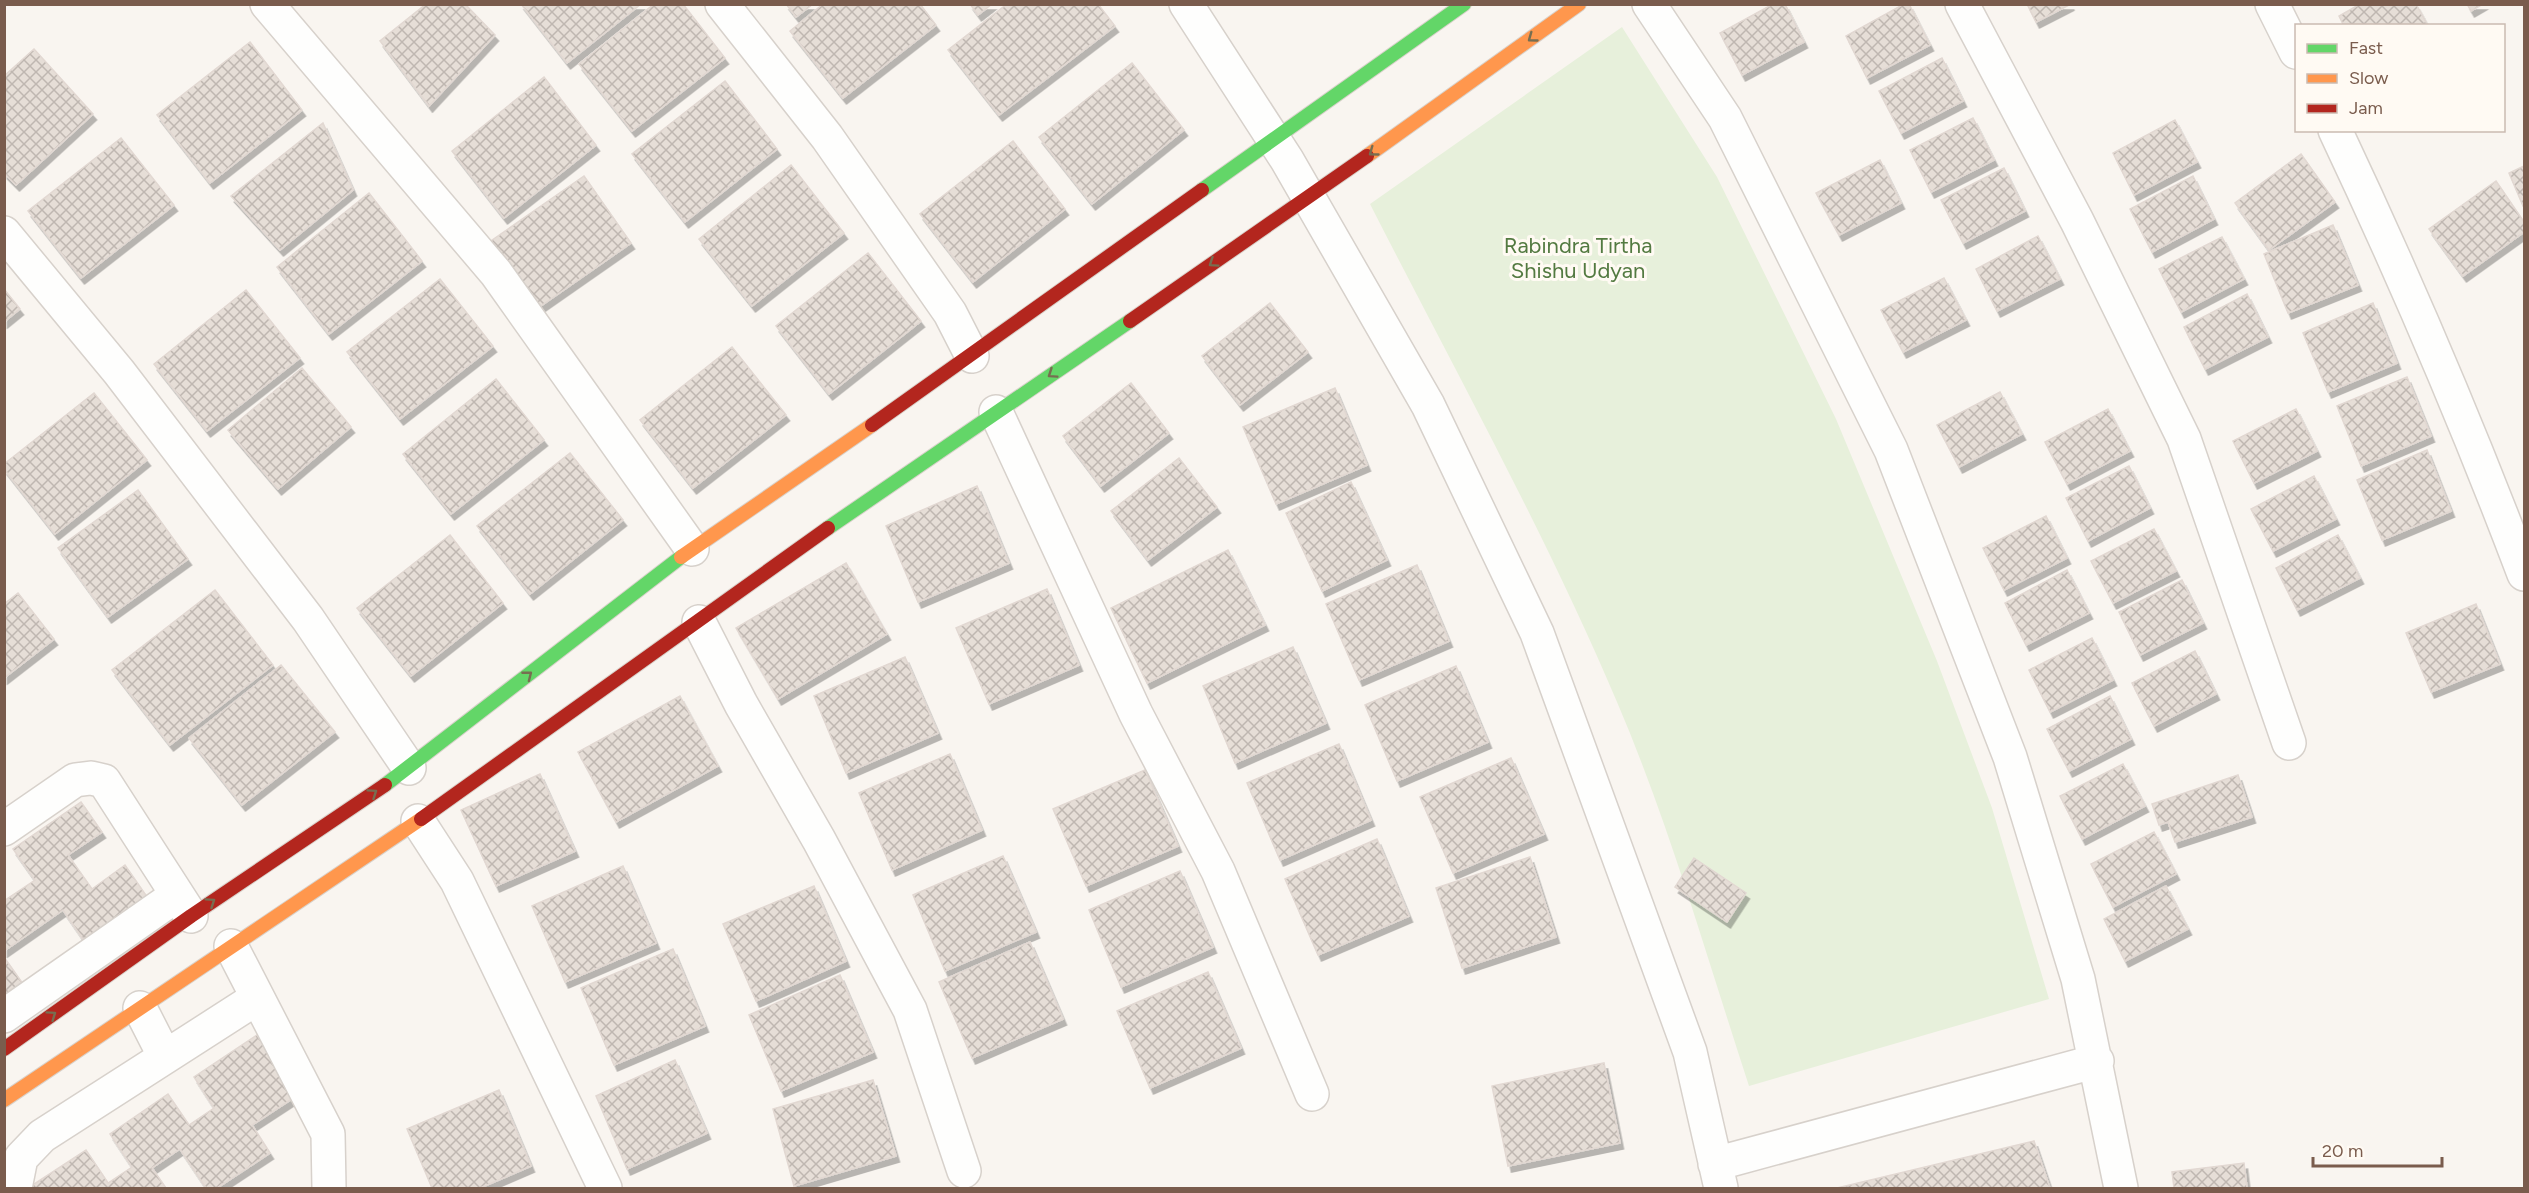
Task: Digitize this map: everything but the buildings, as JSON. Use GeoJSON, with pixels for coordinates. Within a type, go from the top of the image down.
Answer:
{"type":"FeatureCollection","features":[{"type":"Feature","properties":{"kind":"street"},"geometry":{"type":"LineString","coordinates":[[267,4],[496,273],[692,549]]}},
{"type":"Feature","properties":{"kind":"street"},"geometry":{"type":"LineString","coordinates":[[723,4],[826,137],[950,313],[972,356]]}},
{"type":"Feature","properties":{"kind":"street"},"geometry":{"type":"LineString","coordinates":[[1186,4],[1273,139],[1428,405],[1537,633],[1690,1052],[1718,1176],[2097,1061]]}},
{"type":"Feature","properties":{"kind":"street"},"geometry":{"type":"LineString","coordinates":[[4,1016],[409,768],[692,549],[972,356],[1464,4]]}},
{"type":"Feature","properties":{"kind":"street"},"geometry":{"type":"LineString","coordinates":[[4,1100],[418,821],[699,622],[816,536],[1308,198],[1579,4]]}},
{"type":"Feature","properties":{"kind":"street"},"geometry":{"type":"LineString","coordinates":[[1649,4],[1725,118],[1891,450],[2010,757],[2078,979],[2097,1061],[2121,1188]]}},
{"type":"Feature","properties":{"kind":"street"},"geometry":{"type":"LineString","coordinates":[[1962,4],[2078,221],[2184,439],[2289,743]]}},
{"type":"Feature","properties":{"kind":"street"},"geometry":{"type":"LineString","coordinates":[[2272,4],[2295,50]]}},
{"type":"Feature","properties":{"kind":"street"},"geometry":{"type":"LineString","coordinates":[[2336,132],[2389,244],[2473,437],[2524,574]]}},
{"type":"Feature","properties":{"kind":"street"},"geometry":{"type":"LineString","coordinates":[[4,233],[119,372],[308,619],[409,768]]}},
{"type":"Feature","properties":{"kind":"street"},"geometry":{"type":"LineString","coordinates":[[996,412],[1136,714],[1218,871],[1312,1094]]}},
{"type":"Feature","properties":{"kind":"street"},"geometry":{"type":"LineString","coordinates":[[699,622],[741,704],[819,840],[910,1010],[964,1171]]}},
{"type":"Feature","properties":{"kind":"street"},"geometry":{"type":"LineString","coordinates":[[4,829],[75,780],[91,778],[104,781],[184,905]]}},
{"type":"Feature","properties":{"kind":"street"},"geometry":{"type":"LineString","coordinates":[[418,821],[457,881],[605,1188]]}},
{"type":"Feature","properties":{"kind":"street"},"geometry":{"type":"LineString","coordinates":[[4,1049],[184,905]]}},
{"type":"Feature","properties":{"kind":"street"},"geometry":{"type":"LineString","coordinates":[[231,946],[328,1134],[329,1188]]}},
{"type":"Feature","properties":{"kind":"street"},"geometry":{"type":"LineString","coordinates":[[15,1188],[21,1158],[42,1136],[257,998]]}},
{"type":"Feature","properties":{"kind":"street"},"geometry":{"type":"LineString","coordinates":[[140,1008],[165,1057]]}},
{"type":"Feature","properties":{"kind":"green space","name":"Rabindra Tirtha Shishu Udyan"},"geometry":{"type":"Polygon","coordinates":[[[1622,27],[1717,177],[1836,419],[1937,661],[1992,808],[2049,999],[1749,1086],[1671,844],[1617,702],[1529,513],[1370,204],[1622,27]]]}},
{"type":"Feature","properties":{"kind":"traffic: fast"},"geometry":{"type":"LineString","coordinates":[[1202,190],[1464,4]]}},
{"type":"Feature","properties":{"kind":"traffic: fast"},"geometry":{"type":"LineString","coordinates":[[828,528],[1130,321]]}},
{"type":"Feature","properties":{"kind":"traffic: fast"},"geometry":{"type":"LineString","coordinates":[[385,785],[681,557]]}},
{"type":"Feature","properties":{"kind":"traffic: slow"},"geometry":{"type":"LineString","coordinates":[[1367,156],[1579,4]]}},
{"type":"Feature","properties":{"kind":"traffic: slow"},"geometry":{"type":"LineString","coordinates":[[681,557],[872,425]]}},
{"type":"Feature","properties":{"kind":"traffic: slow"},"geometry":{"type":"LineString","coordinates":[[4,1100],[421,819]]}},
{"type":"Feature","properties":{"kind":"traffic: jam"},"geometry":{"type":"LineString","coordinates":[[1130,321],[1367,156]]}},
{"type":"Feature","properties":{"kind":"traffic: jam"},"geometry":{"type":"LineString","coordinates":[[872,425],[1202,190]]}},
{"type":"Feature","properties":{"kind":"traffic: jam"},"geometry":{"type":"LineString","coordinates":[[421,819],[828,528]]}},
{"type":"Feature","properties":{"kind":"traffic: jam"},"geometry":{"type":"LineString","coordinates":[[4,1049],[191,916],[385,785]]}}]}
